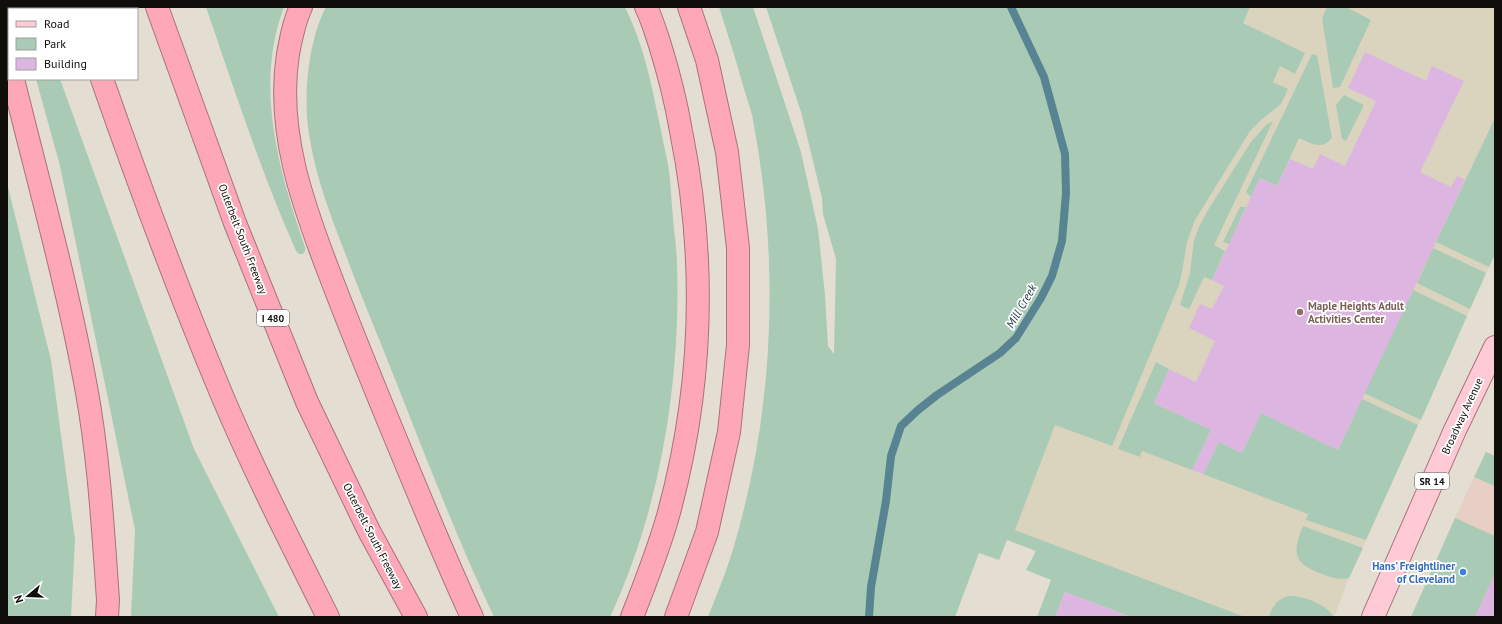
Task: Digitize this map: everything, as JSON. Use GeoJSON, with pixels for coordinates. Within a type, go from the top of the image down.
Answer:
{"type":"FeatureCollection","features":[{"type":"Feature","properties":{"kind":"highway","name":"Outerbelt South Freeway"},"geometry":{"type":"LineString","coordinates":[[156,7],[235,223],[308,402],[369,531],[416,617]]}},
{"type":"Feature","properties":{"kind":"highway"},"geometry":{"type":"LineString","coordinates":[[301,7],[292,35],[285,86],[285,112],[288,136],[299,187],[317,245],[345,316],[423,504],[472,617]]}},
{"type":"Feature","properties":{"kind":"highway"},"geometry":{"type":"LineString","coordinates":[[632,617],[658,548],[683,453],[693,390],[699,290],[698,263],[688,165],[676,101],[646,7]]}},
{"type":"Feature","properties":{"kind":"highway"},"geometry":{"type":"LineString","coordinates":[[676,617],[707,532],[729,432],[738,345],[738,248],[726,152],[707,60],[689,7]]}},
{"type":"Feature","properties":{"kind":"highway"},"geometry":{"type":"LineString","coordinates":[[13,80],[64,283],[86,388],[100,490],[108,600],[107,617]]}},
{"type":"Feature","properties":{"kind":"highway"},"geometry":{"type":"LineString","coordinates":[[102,80],[135,173],[222,394],[282,527],[328,617]]}},
{"type":"Feature","properties":{"kind":"main road","name":"Broadway Avenue"},"geometry":{"type":"LineString","coordinates":[[1373,617],[1450,443],[1495,347]]}},
{"type":"Feature","properties":{"kind":"shaded area","name":"Maple Heights Adult Activities Center"},"geometry":{"type":"Polygon","coordinates":[[[1223,7],[1495,7],[1495,254],[1349,578],[1334,617],[1222,617],[976,524],[1223,7]]]}},
{"type":"Feature","properties":{"kind":"shaded area","name":"Hans’ Freightliner of Cleveland"},"geometry":{"type":"Polygon","coordinates":[[[1486,452],[1495,456],[1495,617],[1411,617],[1455,518],[1486,452]]]}},
{"type":"Feature","properties":{"kind":"green space"},"geometry":{"type":"Polygon","coordinates":[[[206,7],[284,7],[275,37],[271,67],[271,98],[279,158],[295,218],[305,247],[303,254],[299,254],[296,251],[271,191],[248,130],[206,7]]]}},
{"type":"Feature","properties":{"kind":"green space"},"geometry":{"type":"Polygon","coordinates":[[[326,7],[625,7],[637,35],[646,63],[668,164],[677,253],[677,309],[671,400],[664,445],[642,533],[627,576],[610,617],[494,617],[450,518],[350,265],[319,179],[307,119],[307,87],[311,52],[320,21],[326,7]]]}},
{"type":"Feature","properties":{"kind":"green space"},"geometry":{"type":"Polygon","coordinates":[[[719,7],[753,7],[801,152],[818,229],[825,295],[828,346],[834,354],[836,259],[823,214],[822,198],[801,112],[766,7],[1250,7],[1243,23],[1305,53],[1295,74],[1280,66],[1273,82],[1288,89],[1281,104],[1250,131],[1195,220],[1187,242],[1179,285],[1112,446],[1055,425],[1015,530],[1245,617],[1131,617],[1065,592],[1055,617],[1037,617],[1051,580],[1026,570],[1036,551],[1007,540],[999,560],[979,553],[955,617],[708,617],[734,546],[748,493],[758,440],[765,386],[769,332],[767,223],[761,169],[752,115],[719,7]]]}},
{"type":"Feature","properties":{"kind":"green space"},"geometry":{"type":"Polygon","coordinates":[[[1327,7],[1346,7],[1371,20],[1340,87],[1333,88],[1322,18],[1327,7]]]}},
{"type":"Feature","properties":{"kind":"green space"},"geometry":{"type":"Polygon","coordinates":[[[1312,54],[1317,55],[1332,138],[1324,144],[1316,145],[1299,138],[1277,186],[1260,178],[1251,197],[1246,192],[1312,54]]]}},
{"type":"Feature","properties":{"kind":"green space"},"geometry":{"type":"Polygon","coordinates":[[[36,80],[60,80],[194,449],[279,617],[131,617],[135,530],[60,166],[36,80]]]}},
{"type":"Feature","properties":{"kind":"green space"},"geometry":{"type":"Polygon","coordinates":[[[1344,95],[1364,105],[1346,141],[1342,139],[1336,105],[1344,95]]]}},
{"type":"Feature","properties":{"kind":"green space"},"geometry":{"type":"Polygon","coordinates":[[[1495,118],[1495,254],[1489,267],[1436,242],[1495,118]]]}},
{"type":"Feature","properties":{"kind":"green space"},"geometry":{"type":"Polygon","coordinates":[[[1273,121],[1214,245],[1225,251],[1212,280],[1204,277],[1189,309],[1180,305],[1190,273],[1194,240],[1200,225],[1251,142],[1266,125],[1273,121]]]}},
{"type":"Feature","properties":{"kind":"green space"},"geometry":{"type":"Polygon","coordinates":[[[7,183],[51,360],[75,540],[71,617],[7,617],[7,183]]]}},
{"type":"Feature","properties":{"kind":"green space"},"geometry":{"type":"Polygon","coordinates":[[[1240,207],[1246,207],[1229,244],[1223,242],[1240,207]]]}},
{"type":"Feature","properties":{"kind":"green space"},"geometry":{"type":"Polygon","coordinates":[[[1433,248],[1486,273],[1470,309],[1417,283],[1433,248]]]}},
{"type":"Feature","properties":{"kind":"green space"},"geometry":{"type":"Polygon","coordinates":[[[1413,290],[1467,316],[1421,420],[1364,393],[1413,290]]]}},
{"type":"Feature","properties":{"kind":"green space"},"geometry":{"type":"Polygon","coordinates":[[[1156,362],[1169,369],[1154,403],[1211,430],[1192,470],[1142,451],[1140,457],[1118,449],[1156,362]]]}},
{"type":"Feature","properties":{"kind":"green space"},"geometry":{"type":"Polygon","coordinates":[[[1362,399],[1418,425],[1366,540],[1306,520],[1308,514],[1203,474],[1219,442],[1242,453],[1261,413],[1338,450],[1362,399]]]}},
{"type":"Feature","properties":{"kind":"green space"},"geometry":{"type":"Polygon","coordinates":[[[1486,452],[1495,456],[1495,486],[1474,477],[1486,452]]]}},
{"type":"Feature","properties":{"kind":"green space","name":"Hans’ Freightliner of Cleveland"},"geometry":{"type":"Polygon","coordinates":[[[1455,518],[1495,536],[1495,574],[1475,617],[1411,617],[1455,518]]]}},
{"type":"Feature","properties":{"kind":"green space"},"geometry":{"type":"Polygon","coordinates":[[[1303,526],[1363,548],[1349,578],[1338,579],[1329,576],[1312,570],[1300,561],[1297,551],[1297,544],[1303,526]]]}},
{"type":"Feature","properties":{"kind":"green space"},"geometry":{"type":"Polygon","coordinates":[[[1288,596],[1300,597],[1314,601],[1326,608],[1334,617],[1269,617],[1276,604],[1281,599],[1288,596]]]}},
{"type":"Feature","properties":{"kind":"building"},"geometry":{"type":"Polygon","coordinates":[[[1365,52],[1426,81],[1432,66],[1464,81],[1420,172],[1451,187],[1457,176],[1465,180],[1338,450],[1261,413],[1242,453],[1219,442],[1203,474],[1192,470],[1211,430],[1154,403],[1169,369],[1196,382],[1215,341],[1189,328],[1200,304],[1212,309],[1224,286],[1212,280],[1260,178],[1277,186],[1290,159],[1313,169],[1320,154],[1345,166],[1376,101],[1348,88],[1365,52]]]}},
{"type":"Feature","properties":{"kind":"building"},"geometry":{"type":"Polygon","coordinates":[[[1495,574],[1495,617],[1475,617],[1495,574]]]}},
{"type":"Feature","properties":{"kind":"building"},"geometry":{"type":"Polygon","coordinates":[[[1065,592],[1131,617],[1055,617],[1065,592]]]}},
{"type":"Feature","properties":{"kind":"waterway","name":"Mill Creek"},"geometry":{"type":"LineString","coordinates":[[869,617],[871,587],[886,501],[891,456],[901,426],[937,395],[1000,353],[1016,338],[1041,298],[1052,276],[1062,241],[1066,193],[1065,154],[1044,77],[1011,7]]}},
{"type":"Feature","properties":{"kind":"place","name":"Maple Heights Adult Activities Center"},"geometry":{"type":"Point","coordinates":[1300,312]}},
{"type":"Feature","properties":{"kind":"place","name":"Hans’ Freightliner of Cleveland"},"geometry":{"type":"Point","coordinates":[1463,572]}}]}
